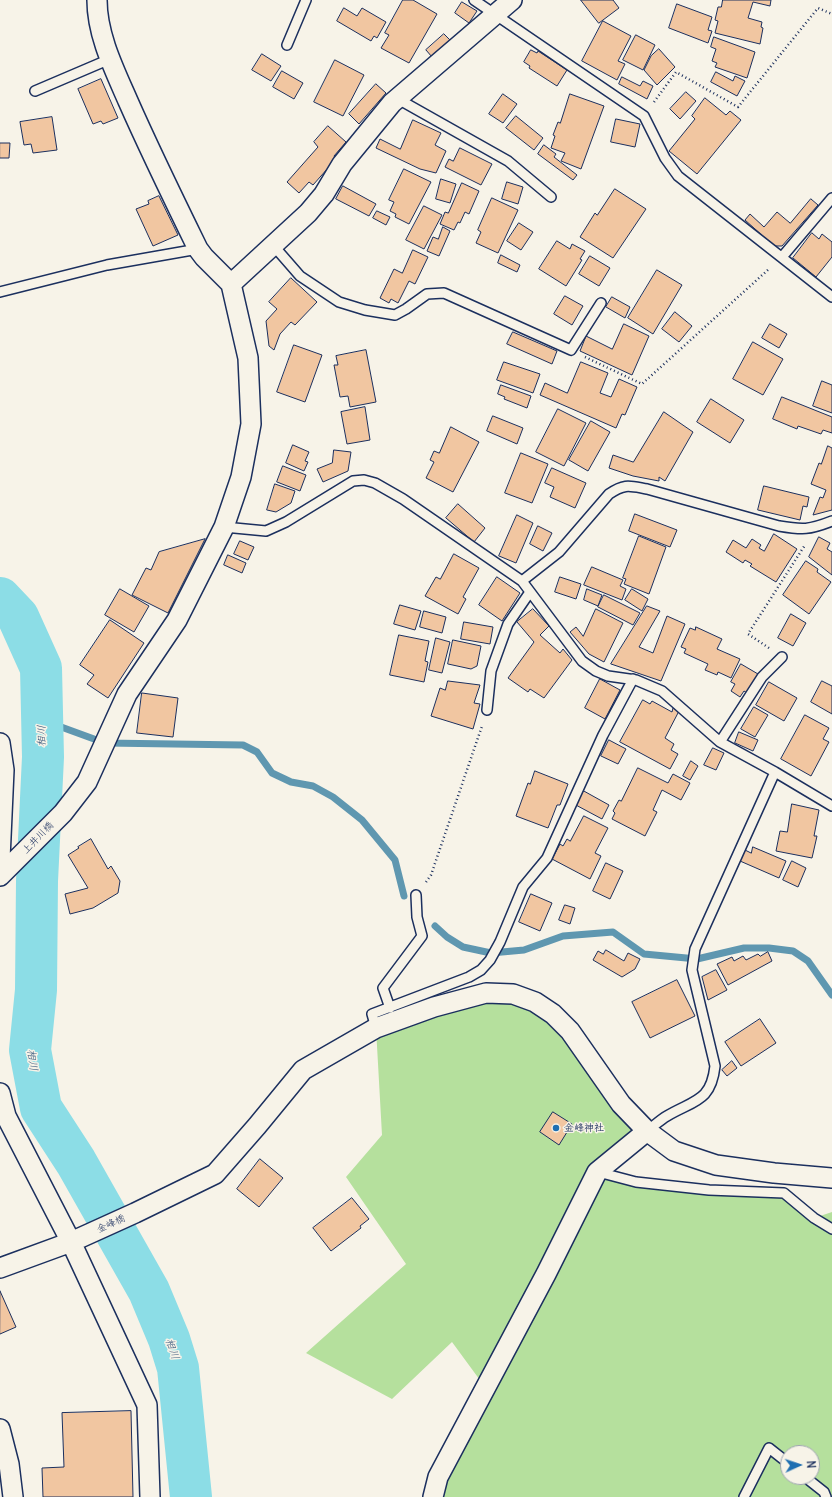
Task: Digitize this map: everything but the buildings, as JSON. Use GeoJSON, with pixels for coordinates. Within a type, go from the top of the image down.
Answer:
{"type":"FeatureCollection","features":[{"type":"Feature","properties":{"kind":"street"},"geometry":{"type":"LineString","coordinates":[[97,0],[97,16],[110,59],[166,183],[198,249],[231,284],[308,212],[324,194],[342,164],[392,103],[512,0]]}},
{"type":"Feature","properties":{"kind":"street","name":"上井川橋"},"geometry":{"type":"LineString","coordinates":[[4,866],[63,813],[87,782],[127,694],[177,620],[224,527],[241,477],[251,424],[248,358],[231,284]]}},
{"type":"Feature","properties":{"kind":"street"},"geometry":{"type":"LineString","coordinates":[[0,743],[4,770],[4,866]]}},
{"type":"Feature","properties":{"kind":"street","name":"金峰橋"},"geometry":{"type":"LineString","coordinates":[[0,1268],[80,1238],[215,1174],[303,1070],[376,1028],[434,1007],[486,993],[513,994],[535,1002],[554,1014],[570,1031],[621,1104],[648,1131],[674,1151],[716,1164],[774,1173],[832,1178]]}},
{"type":"Feature","properties":{"kind":"street"},"geometry":{"type":"LineString","coordinates":[[0,1094],[6,1116],[80,1238],[148,1404],[150,1497]]}},
{"type":"Feature","properties":{"kind":"street"},"geometry":{"type":"LineString","coordinates":[[433,1497],[438,1477],[546,1274],[597,1172],[648,1131]]}},
{"type":"Feature","properties":{"kind":"street"},"geometry":{"type":"LineString","coordinates":[[0,1429],[9,1464],[13,1497]]}},
{"type":"Feature","properties":{"kind":"lane"},"geometry":{"type":"LineString","coordinates":[[287,45],[306,0]]}},
{"type":"Feature","properties":{"kind":"lane"},"geometry":{"type":"LineString","coordinates":[[474,0],[644,116],[665,158],[678,176],[832,297]]}},
{"type":"Feature","properties":{"kind":"lane"},"geometry":{"type":"LineString","coordinates":[[35,90],[110,59]]}},
{"type":"Feature","properties":{"kind":"lane"},"geometry":{"type":"LineString","coordinates":[[398,99],[508,161],[551,197]]}},
{"type":"Feature","properties":{"kind":"lane"},"geometry":{"type":"LineString","coordinates":[[782,257],[832,198]]}},
{"type":"Feature","properties":{"kind":"lane"},"geometry":{"type":"LineString","coordinates":[[273,245],[300,276],[339,302],[365,310],[395,315],[427,294],[444,293],[571,350],[601,303]]}},
{"type":"Feature","properties":{"kind":"lane"},"geometry":{"type":"LineString","coordinates":[[0,292],[107,264],[198,249]]}},
{"type":"Feature","properties":{"kind":"lane"},"geometry":{"type":"LineString","coordinates":[[224,527],[266,531],[286,522],[352,481],[364,480],[375,483],[403,499],[522,581],[582,661],[596,671],[608,676],[633,679],[662,691],[720,742],[775,772],[832,806]]}},
{"type":"Feature","properties":{"kind":"lane"},"geometry":{"type":"LineString","coordinates":[[522,581],[559,552],[609,494],[620,487],[630,486],[647,489],[779,526],[800,530],[832,522]]}},
{"type":"Feature","properties":{"kind":"lane"},"geometry":{"type":"LineString","coordinates":[[487,710],[491,671],[508,624],[530,592]]}},
{"type":"Feature","properties":{"kind":"lane"},"geometry":{"type":"LineString","coordinates":[[720,742],[762,677],[782,657]]}},
{"type":"Feature","properties":{"kind":"lane"},"geometry":{"type":"LineString","coordinates":[[376,1028],[372,1014],[469,977],[481,970],[490,960],[500,942],[523,887],[547,858],[603,735],[633,679]]}},
{"type":"Feature","properties":{"kind":"lane"},"geometry":{"type":"LineString","coordinates":[[648,1131],[666,1117],[699,1099],[708,1091],[713,1081],[715,1066],[692,970],[694,949],[775,772]]}},
{"type":"Feature","properties":{"kind":"lane"},"geometry":{"type":"LineString","coordinates":[[390,1008],[383,988],[422,936],[417,917],[416,895]]}},
{"type":"Feature","properties":{"kind":"lane"},"geometry":{"type":"LineString","coordinates":[[597,1172],[636,1182],[709,1190],[784,1193],[814,1218],[832,1229]]}},
{"type":"Feature","properties":{"kind":"lane"},"geometry":{"type":"LineString","coordinates":[[744,1497],[769,1448],[780,1457]]}},
{"type":"Feature","properties":{"kind":"lane"},"geometry":{"type":"LineString","coordinates":[[815,1485],[824,1492],[826,1497]]}},
{"type":"Feature","properties":{"kind":"path"},"geometry":{"type":"LineString","coordinates":[[644,116],[676,72],[738,107],[818,8],[832,14]]}},
{"type":"Feature","properties":{"kind":"path"},"geometry":{"type":"LineString","coordinates":[[571,350],[642,384],[782,257]]}},
{"type":"Feature","properties":{"kind":"path"},"geometry":{"type":"LineString","coordinates":[[782,657],[748,634],[816,527]]}},
{"type":"Feature","properties":{"kind":"path"},"geometry":{"type":"LineString","coordinates":[[416,895],[431,875],[487,710]]}},
{"type":"Feature","properties":{"kind":"green space"},"geometry":{"type":"Polygon","coordinates":[[[475,996],[535,1002],[647,1131],[597,1171],[636,1182],[784,1193],[814,1218],[832,1212],[832,1497],[433,1497],[485,1387],[452,1342],[392,1399],[306,1353],[406,1264],[346,1177],[382,1135],[376,1028],[475,996]]]}},
{"type":"Feature","properties":{"kind":"waterway","name":"相川"},"geometry":{"type":"LineString","coordinates":[[0,598],[18,617],[41,668],[43,757],[37,881],[36,990],[30,1050],[41,1108],[76,1162],[149,1291],[169,1339],[178,1368],[191,1497]]}},
{"type":"Feature","properties":{"kind":"waterway"},"geometry":{"type":"LineString","coordinates":[[42,720],[105,743],[243,745],[257,752],[272,773],[291,782],[313,786],[333,797],[362,820],[395,860],[404,896]]}},
{"type":"Feature","properties":{"kind":"waterway"},"geometry":{"type":"LineString","coordinates":[[435,926],[447,937],[463,947],[491,953],[524,950],[563,936],[613,932],[644,954],[697,959],[744,948],[769,948],[793,951],[808,961],[832,995]]}},
{"type":"Feature","properties":{"kind":"place","name":"金峰神社"},"geometry":{"type":"Point","coordinates":[556,1128]}}]}
